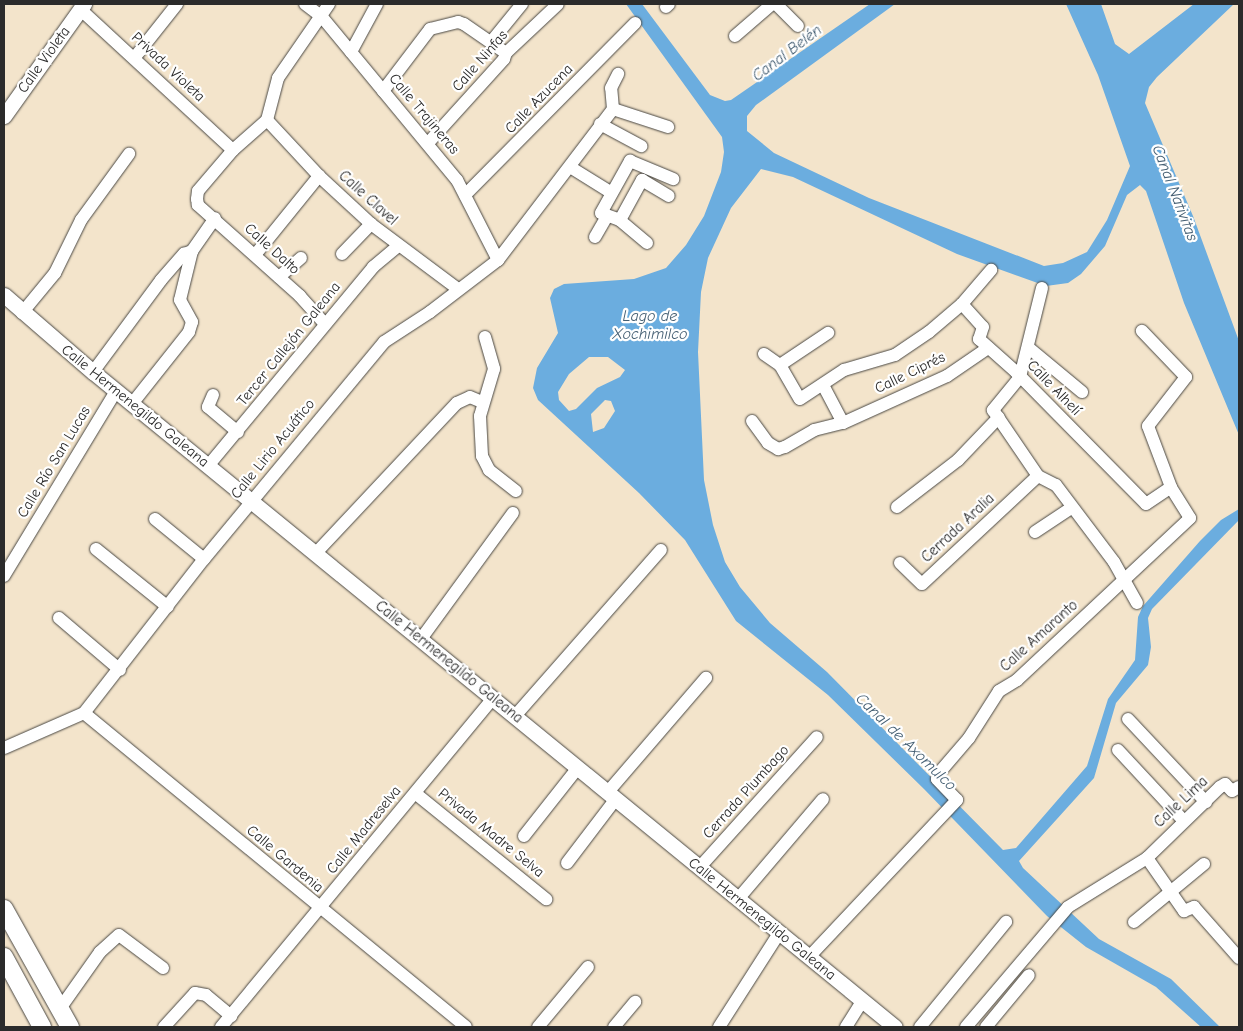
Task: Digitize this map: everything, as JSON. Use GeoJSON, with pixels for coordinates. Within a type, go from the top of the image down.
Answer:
{"type":"FeatureCollection","features":[{"type":"Feature","properties":{"kind":"main road"},"geometry":{"type":"LineString","coordinates":[[4,909],[70,1027]]}},
{"type":"Feature","properties":{"kind":"main road"},"geometry":{"type":"LineString","coordinates":[[4,957],[42,1027]]}},
{"type":"Feature","properties":{"kind":"street"},"geometry":{"type":"LineString","coordinates":[[134,57],[177,4]]}},
{"type":"Feature","properties":{"kind":"street","name":"Calle Trajineras"},"geometry":{"type":"LineString","coordinates":[[305,4],[322,18],[382,91],[429,142],[465,195],[498,260]]}},
{"type":"Feature","properties":{"kind":"street"},"geometry":{"type":"LineString","coordinates":[[233,150],[267,120],[278,78],[322,18],[329,4]]}},
{"type":"Feature","properties":{"kind":"street"},"geometry":{"type":"LineString","coordinates":[[351,52],[377,4]]}},
{"type":"Feature","properties":{"kind":"street"},"geometry":{"type":"LineString","coordinates":[[491,42],[522,4]]}},
{"type":"Feature","properties":{"kind":"street","name":"Calle Ninfas"},"geometry":{"type":"LineString","coordinates":[[429,142],[504,59],[506,53],[558,4]]}},
{"type":"Feature","properties":{"kind":"street"},"geometry":{"type":"LineString","coordinates":[[735,36],[774,4],[798,26]]}},
{"type":"Feature","properties":{"kind":"street","name":"Privada Violeta"},"geometry":{"type":"LineString","coordinates":[[82,6],[233,150]]}},
{"type":"Feature","properties":{"kind":"street","name":"Calle Violeta"},"geometry":{"type":"LineString","coordinates":[[5,112],[82,6]]}},
{"type":"Feature","properties":{"kind":"street"},"geometry":{"type":"LineString","coordinates":[[382,91],[430,29],[458,22],[506,53]]}},
{"type":"Feature","properties":{"kind":"street","name":"Calle Azucena"},"geometry":{"type":"LineString","coordinates":[[465,195],[635,23]]}},
{"type":"Feature","properties":{"kind":"street"},"geometry":{"type":"LineString","coordinates":[[618,74],[611,88],[613,108],[668,127]]}},
{"type":"Feature","properties":{"kind":"street","name":"Calle Lirio Acuático"},"geometry":{"type":"LineString","coordinates":[[4,748],[84,713],[120,670],[204,559],[384,342],[498,260],[613,108]]}},
{"type":"Feature","properties":{"kind":"street","name":"Calle Clavel"},"geometry":{"type":"LineString","coordinates":[[267,120],[319,176],[371,224],[458,289]]}},
{"type":"Feature","properties":{"kind":"street"},"geometry":{"type":"LineString","coordinates":[[600,124],[641,146]]}},
{"type":"Feature","properties":{"kind":"street","name":"Calle Dalto"},"geometry":{"type":"LineString","coordinates":[[233,150],[198,191],[198,205],[215,218],[279,277],[325,324]]}},
{"type":"Feature","properties":{"kind":"street"},"geometry":{"type":"LineString","coordinates":[[22,313],[55,273],[81,220],[129,154]]}},
{"type":"Feature","properties":{"kind":"street"},"geometry":{"type":"LineString","coordinates":[[647,242],[620,220],[601,212],[630,161],[674,179]]}},
{"type":"Feature","properties":{"kind":"street"},"geometry":{"type":"LineString","coordinates":[[570,167],[612,193]]}},
{"type":"Feature","properties":{"kind":"street"},"geometry":{"type":"LineString","coordinates":[[255,255],[319,176]]}},
{"type":"Feature","properties":{"kind":"street"},"geometry":{"type":"LineString","coordinates":[[620,220],[642,180],[669,196]]}},
{"type":"Feature","properties":{"kind":"street"},"geometry":{"type":"LineString","coordinates":[[594,237],[607,216]]}},
{"type":"Feature","properties":{"kind":"street"},"geometry":{"type":"LineString","coordinates":[[93,372],[175,263],[192,251],[215,218]]}},
{"type":"Feature","properties":{"kind":"street"},"geometry":{"type":"LineString","coordinates":[[342,254],[371,224]]}},
{"type":"Feature","properties":{"kind":"street","name":"Tercer Callejón Galeana"},"geometry":{"type":"LineString","coordinates":[[208,466],[373,267],[398,246]]}},
{"type":"Feature","properties":{"kind":"street"},"geometry":{"type":"LineString","coordinates":[[132,404],[189,332],[192,322],[180,300],[192,251]]}},
{"type":"Feature","properties":{"kind":"street"},"geometry":{"type":"LineString","coordinates":[[279,277],[301,258]]}},
{"type":"Feature","properties":{"kind":"street"},"geometry":{"type":"LineString","coordinates":[[764,354],[780,365],[800,399],[844,370],[895,355],[962,304],[991,270]]}},
{"type":"Feature","properties":{"kind":"street"},"geometry":{"type":"LineString","coordinates":[[1042,288],[1029,348],[1020,377],[993,410],[1038,476],[1056,485],[1071,508],[1114,562],[1137,603]]}},
{"type":"Feature","properties":{"kind":"street","name":"Calle Hermenegildo Galeana"},"geometry":{"type":"LineString","coordinates":[[6,300],[515,716],[577,769],[896,1027]]}},
{"type":"Feature","properties":{"kind":"street"},"geometry":{"type":"LineString","coordinates":[[962,304],[984,327],[979,339],[988,348]]}},
{"type":"Feature","properties":{"kind":"street","name":"Calle Amaranto"},"geometry":{"type":"LineString","coordinates":[[809,957],[956,802],[957,799],[937,779],[939,773],[968,738],[999,691],[1017,680],[1124,582],[1190,518],[1171,487],[1148,426],[1186,377],[1142,331]]}},
{"type":"Feature","properties":{"kind":"street"},"geometry":{"type":"LineString","coordinates":[[780,365],[828,334]]}},
{"type":"Feature","properties":{"kind":"street"},"geometry":{"type":"LineString","coordinates":[[485,337],[494,369],[482,402],[480,416],[482,456],[489,470],[516,491]]}},
{"type":"Feature","properties":{"kind":"street","name":"Calle Alhelí"},"geometry":{"type":"LineString","coordinates":[[988,348],[1020,377],[1146,504],[1171,487]]}},
{"type":"Feature","properties":{"kind":"street","name":"Calle Ciprés"},"geometry":{"type":"LineString","coordinates":[[752,421],[768,443],[778,449],[795,443],[814,430],[843,423],[947,376],[988,348]]}},
{"type":"Feature","properties":{"kind":"street"},"geometry":{"type":"LineString","coordinates":[[1029,348],[1082,392]]}},
{"type":"Feature","properties":{"kind":"street"},"geometry":{"type":"LineString","coordinates":[[823,385],[843,423]]}},
{"type":"Feature","properties":{"kind":"street","name":"Calle Río San Lucas"},"geometry":{"type":"LineString","coordinates":[[4,576],[116,390]]}},
{"type":"Feature","properties":{"kind":"street"},"geometry":{"type":"LineString","coordinates":[[213,395],[208,407],[238,432]]}},
{"type":"Feature","properties":{"kind":"street"},"geometry":{"type":"LineString","coordinates":[[315,554],[457,403],[470,397],[482,402]]}},
{"type":"Feature","properties":{"kind":"street"},"geometry":{"type":"LineString","coordinates":[[897,507],[958,460],[999,417]]}},
{"type":"Feature","properties":{"kind":"street","name":"Cerrada Aralia"},"geometry":{"type":"LineString","coordinates":[[900,563],[922,584],[1038,476]]}},
{"type":"Feature","properties":{"kind":"street"},"geometry":{"type":"LineString","coordinates":[[1035,532],[1071,508]]}},
{"type":"Feature","properties":{"kind":"street"},"geometry":{"type":"LineString","coordinates":[[421,639],[513,513]]}},
{"type":"Feature","properties":{"kind":"street"},"geometry":{"type":"LineString","coordinates":[[155,519],[204,559]]}},
{"type":"Feature","properties":{"kind":"street"},"geometry":{"type":"LineString","coordinates":[[96,549],[168,607]]}},
{"type":"Feature","properties":{"kind":"street"},"geometry":{"type":"LineString","coordinates":[[515,716],[662,550]]}},
{"type":"Feature","properties":{"kind":"street"},"geometry":{"type":"LineString","coordinates":[[59,618],[120,670]]}},
{"type":"Feature","properties":{"kind":"street"},"geometry":{"type":"LineString","coordinates":[[567,863],[611,796],[706,678]]}},
{"type":"Feature","properties":{"kind":"street","name":"Calle Madreselva"},"geometry":{"type":"LineString","coordinates":[[221,1027],[493,698]]}},
{"type":"Feature","properties":{"kind":"street","name":"Calle Gardenia"},"geometry":{"type":"LineString","coordinates":[[84,713],[320,909],[466,1027]]}},
{"type":"Feature","properties":{"kind":"street"},"geometry":{"type":"LineString","coordinates":[[1128,719],[1206,802]]}},
{"type":"Feature","properties":{"kind":"street","name":"Cerrada Plumbago"},"geometry":{"type":"LineString","coordinates":[[700,868],[817,737]]}},
{"type":"Feature","properties":{"kind":"street"},"geometry":{"type":"LineString","coordinates":[[1118,750],[1183,820]]}},
{"type":"Feature","properties":{"kind":"street"},"geometry":{"type":"LineString","coordinates":[[524,836],[577,769]]}},
{"type":"Feature","properties":{"kind":"street","name":"Calle Lima"},"geometry":{"type":"LineString","coordinates":[[966,1027],[1068,907],[1147,858],[1183,820],[1225,784],[1232,791],[1239,787]]}},
{"type":"Feature","properties":{"kind":"street","name":"Privada Madre Selva"},"geometry":{"type":"LineString","coordinates":[[415,792],[546,899]]}},
{"type":"Feature","properties":{"kind":"street"},"geometry":{"type":"LineString","coordinates":[[738,899],[823,799]]}},
{"type":"Feature","properties":{"kind":"street"},"geometry":{"type":"LineString","coordinates":[[1147,858],[1184,911],[1194,907],[1239,958]]}},
{"type":"Feature","properties":{"kind":"street"},"geometry":{"type":"LineString","coordinates":[[1134,922],[1169,890],[1204,864]]}},
{"type":"Feature","properties":{"kind":"street"},"geometry":{"type":"LineString","coordinates":[[920,1027],[1006,922]]}},
{"type":"Feature","properties":{"kind":"street"},"geometry":{"type":"LineString","coordinates":[[719,1027],[780,932]]}},
{"type":"Feature","properties":{"kind":"street"},"geometry":{"type":"LineString","coordinates":[[59,1010],[100,952],[119,935],[163,968]]}},
{"type":"Feature","properties":{"kind":"street"},"geometry":{"type":"LineString","coordinates":[[538,1027],[588,967]]}},
{"type":"Feature","properties":{"kind":"street"},"geometry":{"type":"LineString","coordinates":[[986,1027],[1029,975]]}},
{"type":"Feature","properties":{"kind":"street"},"geometry":{"type":"LineString","coordinates":[[164,1027],[188,998],[202,992],[231,1016]]}},
{"type":"Feature","properties":{"kind":"street"},"geometry":{"type":"LineString","coordinates":[[846,1027],[863,1000]]}},
{"type":"Feature","properties":{"kind":"street"},"geometry":{"type":"LineString","coordinates":[[614,1027],[635,1002]]}},
{"type":"Feature","properties":{"kind":"water","name":"Lago de Xochimilco"},"geometry":{"type":"Polygon","coordinates":[[[626,4],[642,4],[710,95],[725,101],[731,100],[870,4],[895,4],[756,105],[747,116],[747,131],[774,153],[869,198],[1044,266],[1063,263],[1087,252],[1107,220],[1130,166],[1098,75],[1066,4],[1101,4],[1115,44],[1129,54],[1194,4],[1234,4],[1157,77],[1149,87],[1145,103],[1193,216],[1239,341],[1239,435],[1184,303],[1146,191],[1140,185],[1127,195],[1105,246],[1081,274],[1068,283],[1046,286],[957,254],[793,177],[761,169],[731,208],[708,258],[701,292],[698,352],[704,480],[713,525],[725,562],[740,587],[770,623],[827,672],[1003,850],[1016,848],[1087,766],[1108,699],[1135,660],[1138,617],[1143,606],[1200,541],[1221,520],[1239,509],[1239,520],[1152,609],[1148,618],[1151,647],[1148,665],[1116,703],[1094,778],[1019,861],[1023,868],[1099,939],[1171,979],[1220,1027],[1201,1027],[1156,987],[1086,947],[1047,916],[924,789],[828,695],[736,621],[685,540],[639,493],[538,400],[533,388],[537,368],[558,333],[550,298],[554,289],[564,284],[634,279],[666,268],[686,245],[704,216],[721,172],[724,152],[722,137],[626,4]],[[589,357],[569,374],[558,392],[559,400],[569,411],[576,409],[597,388],[620,377],[625,370],[608,357],[589,357]],[[605,400],[591,414],[593,432],[604,428],[615,411],[611,401],[605,400]]]}},
{"type":"Feature","properties":{"kind":"water label","name":"Canal Belén"},"geometry":{"type":"Point","coordinates":[787,53]}},
{"type":"Feature","properties":{"kind":"water label","name":"Canal Nativitas"},"geometry":{"type":"Point","coordinates":[1175,193]}},
{"type":"Feature","properties":{"kind":"water label","name":"Canal de Axomulco"},"geometry":{"type":"Point","coordinates":[906,742]}}]}
